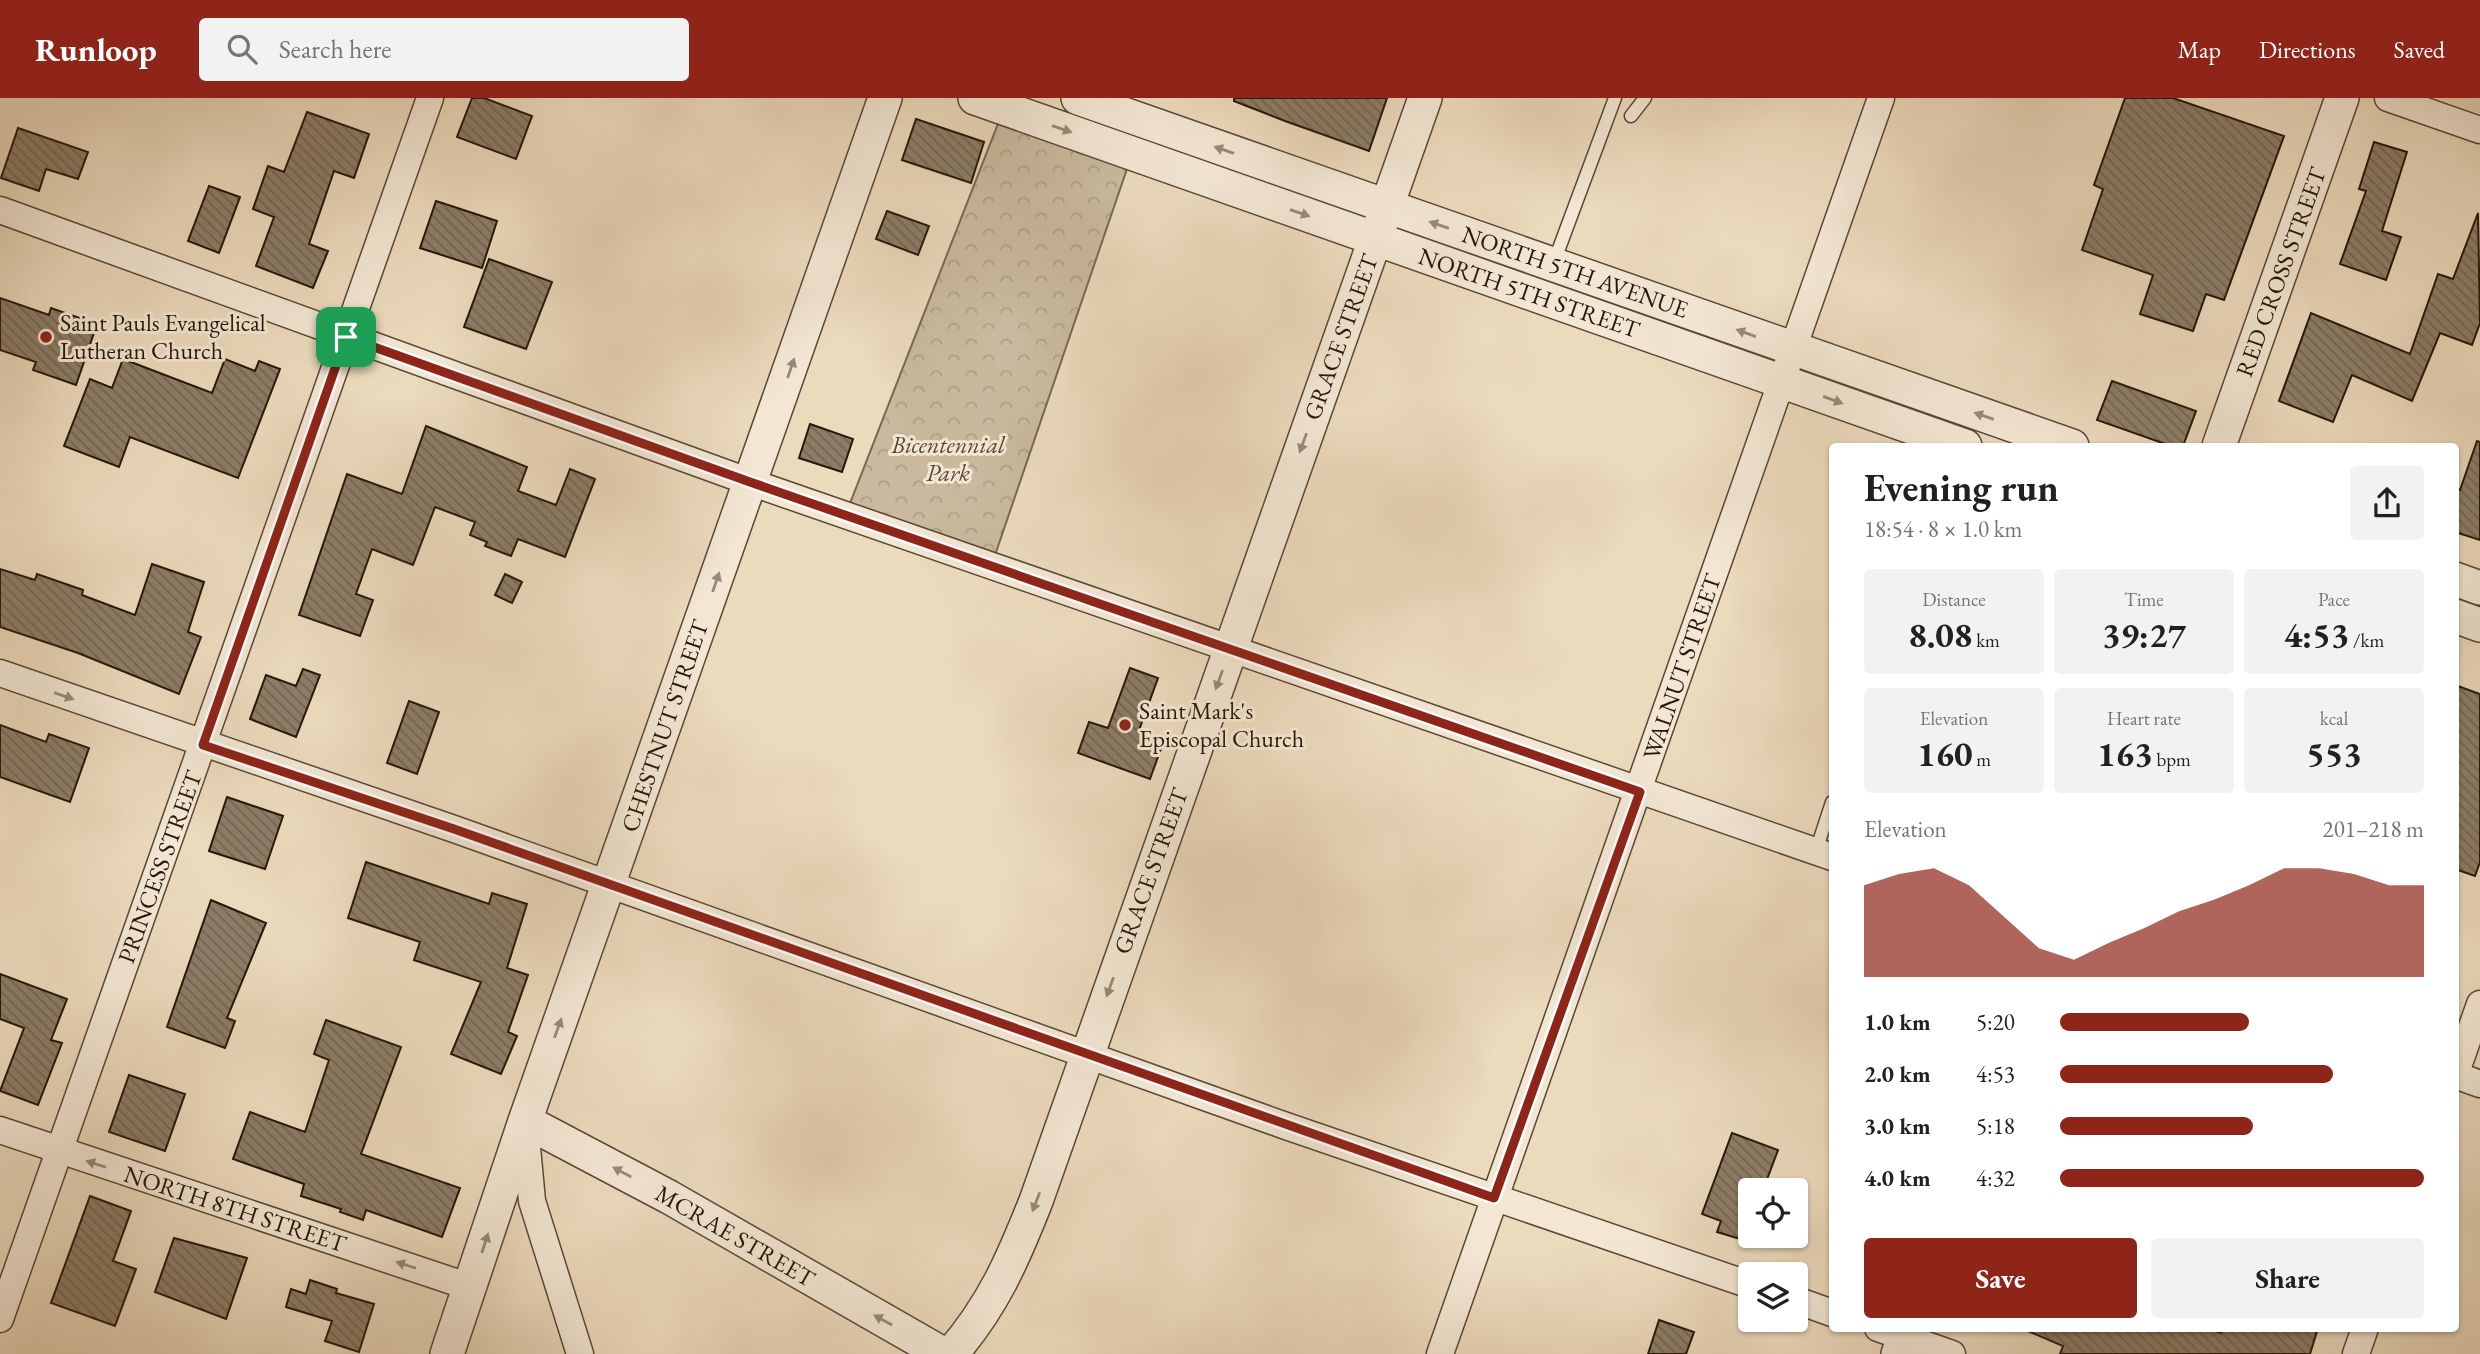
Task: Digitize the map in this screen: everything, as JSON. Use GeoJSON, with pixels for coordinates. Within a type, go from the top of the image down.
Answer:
{"type":"FeatureCollection","features":[{"type":"Feature","properties":{"kind":"street","name":"PRINCESS STREET"},"geometry":{"type":"LineString","coordinates":[[0,1319],[430,98]]}},
{"type":"Feature","properties":{"kind":"street","name":"CHESTNUT STREET"},"geometry":{"type":"LineString","coordinates":[[446,1354],[525,1121],[885,98]]}},
{"type":"Feature","properties":{"kind":"street","name":"NORTH 5TH STREET"},"geometry":{"type":"LineString","coordinates":[[975,98],[1950,443]]}},
{"type":"Feature","properties":{"kind":"street","name":"NORTH 5TH AVENUE"},"geometry":{"type":"LineString","coordinates":[[1078,98],[2063,443]]}},
{"type":"Feature","properties":{"kind":"street","name":"GRACE STREET"},"geometry":{"type":"LineString","coordinates":[[951,1354],[985,1313],[1008,1271],[1036,1201],[1425,98]]}},
{"type":"Feature","properties":{"kind":"street","name":"WALNUT STREET"},"geometry":{"type":"LineString","coordinates":[[1440,1354],[1640,792],[1791,349],[1881,98]]}},
{"type":"Feature","properties":{"kind":"street","name":"RED CROSS STREET"},"geometry":{"type":"LineString","coordinates":[[2220,443],[2342,98]]}},
{"type":"Feature","properties":{"kind":"street"},"geometry":{"type":"LineString","coordinates":[[2388,98],[2480,130]]}},
{"type":"Feature","properties":{"kind":"street"},"geometry":{"type":"LineString","coordinates":[[0,210],[750,482],[1824,854]]}},
{"type":"Feature","properties":{"kind":"street"},"geometry":{"type":"LineString","coordinates":[[2459,580],[2480,588]]}},
{"type":"Feature","properties":{"kind":"street"},"geometry":{"type":"LineString","coordinates":[[2459,617],[2480,625]]}},
{"type":"Feature","properties":{"kind":"street"},"geometry":{"type":"LineString","coordinates":[[0,673],[203,745],[454,829],[1494,1198],[1738,1281]]}},
{"type":"Feature","properties":{"kind":"street"},"geometry":{"type":"LineString","coordinates":[[2459,1064],[2480,1004]]}},
{"type":"Feature","properties":{"kind":"street"},"geometry":{"type":"LineString","coordinates":[[2459,1076],[2480,1084]]}},
{"type":"Feature","properties":{"kind":"street"},"geometry":{"type":"LineString","coordinates":[[525,1121],[532,1200],[580,1354]]}},
{"type":"Feature","properties":{"kind":"street","name":"MCRAE STREET"},"geometry":{"type":"LineString","coordinates":[[525,1121],[669,1197],[943,1354]]}},
{"type":"Feature","properties":{"kind":"street","name":"NORTH 8TH STREET"},"geometry":{"type":"LineString","coordinates":[[0,1130],[470,1287]]}},
{"type":"Feature","properties":{"kind":"street"},"geometry":{"type":"LineString","coordinates":[[1808,1304],[1829,1312]]}},
{"type":"Feature","properties":{"kind":"street"},"geometry":{"type":"LineString","coordinates":[[2356,1354],[2364,1332]]}},
{"type":"Feature","properties":{"kind":"street"},"geometry":{"type":"LineString","coordinates":[[1897,1337],[1952,1354]]}},
{"type":"Feature","properties":{"kind":"lane"},"geometry":{"type":"LineString","coordinates":[[1553,264],[1615,98]]}},
{"type":"Feature","properties":{"kind":"lane"},"geometry":{"type":"LineString","coordinates":[[1631,116],[1646,98]]}},
{"type":"Feature","properties":{"kind":"lane"},"geometry":{"type":"LineString","coordinates":[[1824,854],[1829,822]]}},
{"type":"Feature","properties":{"kind":"green space","name":"Bicentennial Park"},"geometry":{"type":"Polygon","coordinates":[[[1001,116],[1130,160],[993,561],[847,511],[1001,116]]]}},
{"type":"Feature","properties":{"kind":"building"},"geometry":{"type":"Polygon","coordinates":[[[472,98],[484,98],[532,116],[516,159],[457,137],[472,98]]]}},
{"type":"Feature","properties":{"kind":"building"},"geometry":{"type":"Polygon","coordinates":[[[1234,98],[1387,98],[1369,151],[1234,101],[1234,98]]]}},
{"type":"Feature","properties":{"kind":"building"},"geometry":{"type":"Polygon","coordinates":[[[2125,98],[2173,98],[2284,136],[2224,300],[2206,294],[2193,331],[2140,314],[2153,275],[2082,250],[2103,189],[2094,185],[2125,98]]]}},
{"type":"Feature","properties":{"kind":"building"},"geometry":{"type":"Polygon","coordinates":[[[307,112],[369,134],[354,178],[334,171],[309,244],[328,251],[313,288],[256,266],[274,217],[253,209],[268,166],[284,172],[307,112]]]}},
{"type":"Feature","properties":{"kind":"building"},"geometry":{"type":"Polygon","coordinates":[[[916,119],[984,142],[971,183],[902,160],[916,119]]]}},
{"type":"Feature","properties":{"kind":"building"},"geometry":{"type":"Polygon","coordinates":[[[18,128],[88,152],[78,179],[46,169],[39,191],[1,178],[18,128]]]}},
{"type":"Feature","properties":{"kind":"building"},"geometry":{"type":"Polygon","coordinates":[[[2374,142],[2407,152],[2382,231],[2401,237],[2386,280],[2340,264],[2366,191],[2359,189],[2374,142]]]}},
{"type":"Feature","properties":{"kind":"building"},"geometry":{"type":"Polygon","coordinates":[[[209,186],[240,197],[219,253],[188,241],[209,186]]]}},
{"type":"Feature","properties":{"kind":"building"},"geometry":{"type":"Polygon","coordinates":[[[436,201],[497,221],[482,268],[420,248],[436,201]]]}},
{"type":"Feature","properties":{"kind":"building"},"geometry":{"type":"Polygon","coordinates":[[[887,211],[929,226],[918,255],[876,239],[887,211]]]}},
{"type":"Feature","properties":{"kind":"building"},"geometry":{"type":"Polygon","coordinates":[[[2478,213],[2480,323],[2472,345],[2440,333],[2412,401],[2352,375],[2333,422],[2279,401],[2311,313],[2410,354],[2438,274],[2453,279],[2478,213]]]}},
{"type":"Feature","properties":{"kind":"building"},"geometry":{"type":"Polygon","coordinates":[[[489,259],[552,282],[526,349],[464,327],[489,259]]]}},
{"type":"Feature","properties":{"kind":"building","name":"Saint Pauls Evangelical Lutheran Church"},"geometry":{"type":"Polygon","coordinates":[[[0,298],[49,315],[51,308],[97,324],[76,385],[33,370],[36,362],[0,350],[0,298]]]}},
{"type":"Feature","properties":{"kind":"building"},"geometry":{"type":"Polygon","coordinates":[[[123,359],[212,393],[225,359],[255,371],[259,361],[280,369],[238,478],[130,437],[119,467],[64,446],[90,379],[112,388],[123,359]]]}},
{"type":"Feature","properties":{"kind":"building"},"geometry":{"type":"Polygon","coordinates":[[[2112,381],[2196,411],[2184,443],[2162,443],[2097,420],[2112,381]]]}},
{"type":"Feature","properties":{"kind":"building"},"geometry":{"type":"Polygon","coordinates":[[[810,424],[853,439],[842,472],[799,458],[810,424]]]}},
{"type":"Feature","properties":{"kind":"building"},"geometry":{"type":"Polygon","coordinates":[[[426,426],[527,467],[518,491],[556,505],[570,469],[595,479],[565,557],[518,539],[511,556],[485,546],[487,542],[470,535],[475,522],[435,507],[413,565],[372,549],[356,594],[373,600],[360,636],[299,615],[347,474],[402,494],[426,426]]]}},
{"type":"Feature","properties":{"kind":"building"},"geometry":{"type":"Polygon","coordinates":[[[2477,441],[2480,442],[2480,540],[2459,533],[2460,490],[2477,441]]]}},
{"type":"Feature","properties":{"kind":"building"},"geometry":{"type":"Polygon","coordinates":[[[152,564],[204,582],[188,632],[201,637],[179,694],[78,653],[0,627],[0,569],[35,580],[37,574],[83,590],[82,595],[135,615],[152,564]]]}},
{"type":"Feature","properties":{"kind":"building"},"geometry":{"type":"Polygon","coordinates":[[[505,574],[522,582],[512,603],[495,595],[505,574]]]}},
{"type":"Feature","properties":{"kind":"building","name":"Saint Mark's Episcopal Church"},"geometry":{"type":"Polygon","coordinates":[[[1130,668],[1158,678],[1138,733],[1163,743],[1150,779],[1078,753],[1089,722],[1108,728],[1130,668]]]}},
{"type":"Feature","properties":{"kind":"building"},"geometry":{"type":"Polygon","coordinates":[[[303,669],[320,675],[296,737],[250,719],[266,675],[296,686],[303,669]]]}},
{"type":"Feature","properties":{"kind":"building"},"geometry":{"type":"Polygon","coordinates":[[[2459,686],[2480,694],[2480,862],[2475,876],[2459,870],[2459,686]]]}},
{"type":"Feature","properties":{"kind":"building"},"geometry":{"type":"Polygon","coordinates":[[[409,701],[439,712],[417,774],[387,763],[409,701]]]}},
{"type":"Feature","properties":{"kind":"building"},"geometry":{"type":"Polygon","coordinates":[[[0,725],[46,742],[49,734],[89,748],[70,802],[0,777],[0,725]]]}},
{"type":"Feature","properties":{"kind":"building"},"geometry":{"type":"Polygon","coordinates":[[[227,797],[283,816],[265,869],[209,851],[227,797]]]}},
{"type":"Feature","properties":{"kind":"building"},"geometry":{"type":"Polygon","coordinates":[[[366,862],[489,904],[492,893],[527,904],[507,968],[528,975],[508,1032],[517,1036],[501,1074],[451,1054],[481,982],[414,960],[420,942],[348,918],[366,862]]]}},
{"type":"Feature","properties":{"kind":"building"},"geometry":{"type":"Polygon","coordinates":[[[211,900],[266,923],[227,1018],[235,1021],[225,1048],[167,1027],[211,900]]]}},
{"type":"Feature","properties":{"kind":"building"},"geometry":{"type":"Polygon","coordinates":[[[0,974],[67,999],[51,1040],[62,1043],[38,1105],[0,1091],[24,1028],[0,1019],[0,974]]]}},
{"type":"Feature","properties":{"kind":"building"},"geometry":{"type":"Polygon","coordinates":[[[326,1020],[401,1047],[361,1154],[460,1188],[442,1237],[366,1210],[363,1220],[340,1212],[341,1209],[301,1196],[304,1184],[233,1159],[250,1112],[305,1132],[329,1060],[314,1054],[326,1020]]]}},
{"type":"Feature","properties":{"kind":"building"},"geometry":{"type":"Polygon","coordinates":[[[129,1075],[185,1094],[165,1151],[109,1132],[129,1075]]]}},
{"type":"Feature","properties":{"kind":"building"},"geometry":{"type":"Polygon","coordinates":[[[1732,1133],[1778,1150],[1768,1178],[1738,1178],[1738,1238],[1717,1232],[1721,1221],[1702,1214],[1732,1133]]]}},
{"type":"Feature","properties":{"kind":"building"},"geometry":{"type":"Polygon","coordinates":[[[90,1196],[131,1211],[113,1261],[136,1269],[115,1326],[51,1303],[90,1196]]]}},
{"type":"Feature","properties":{"kind":"building"},"geometry":{"type":"Polygon","coordinates":[[[174,1238],[247,1258],[226,1319],[155,1292],[174,1238]]]}},
{"type":"Feature","properties":{"kind":"building"},"geometry":{"type":"Polygon","coordinates":[[[310,1280],[337,1289],[336,1293],[374,1304],[359,1352],[325,1341],[332,1321],[286,1307],[291,1289],[306,1294],[310,1280]]]}},
{"type":"Feature","properties":{"kind":"building"},"geometry":{"type":"Polygon","coordinates":[[[1659,1320],[1694,1332],[1686,1354],[1648,1354],[1659,1320]]]}},
{"type":"Feature","properties":{"kind":"building"},"geometry":{"type":"Polygon","coordinates":[[[2030,1332],[2317,1332],[2310,1354],[2060,1354],[2063,1346],[2030,1332]]]}},
{"type":"Feature","properties":{"kind":"place","name":"Saint Pauls Evangelical Lutheran Church"},"geometry":{"type":"Point","coordinates":[46,337]}},
{"type":"Feature","properties":{"kind":"place","name":"Saint Mark's Episcopal Church"},"geometry":{"type":"Point","coordinates":[1125,725]}},
{"type":"Feature","properties":{"kind":"route"},"geometry":{"type":"LineString","coordinates":[[346,337],[750,482],[1640,792],[1494,1198],[454,829],[203,745],[346,337]]}}]}
